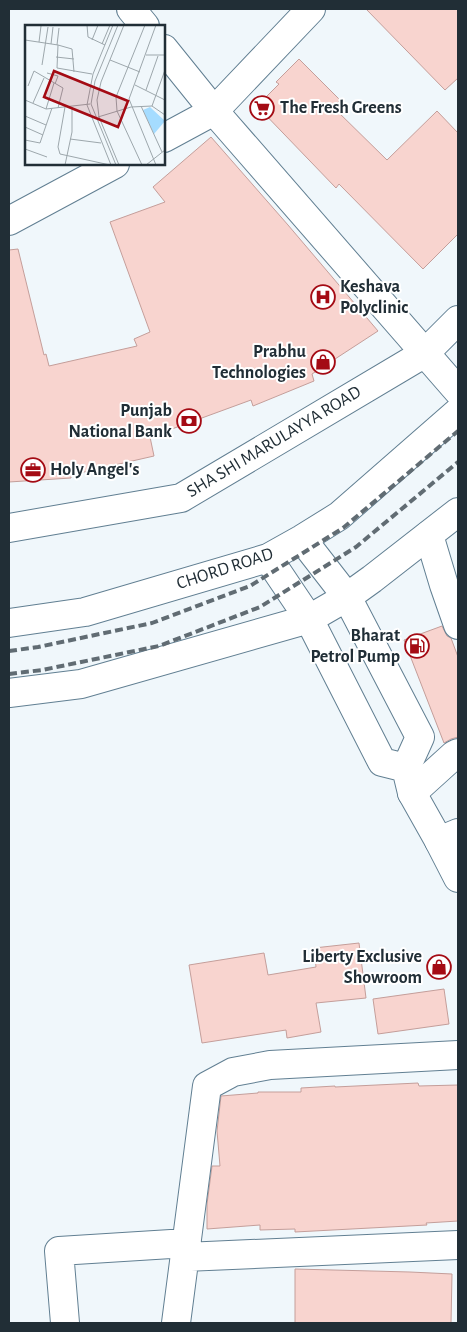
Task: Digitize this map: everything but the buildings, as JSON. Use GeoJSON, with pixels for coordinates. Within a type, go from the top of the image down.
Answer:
{"type":"FeatureCollection","features":[{"type":"Feature","properties":{"kind":"street"},"geometry":{"type":"LineString","coordinates":[[131,9],[145,25]]}},
{"type":"Feature","properties":{"kind":"street"},"geometry":{"type":"LineString","coordinates":[[165,137],[214,110],[310,9]]}},
{"type":"Feature","properties":{"kind":"street"},"geometry":{"type":"LineString","coordinates":[[165,50],[214,110],[458,391]]}},
{"type":"Feature","properties":{"kind":"street"},"geometry":{"type":"LineString","coordinates":[[9,221],[113,165]]}},
{"type":"Feature","properties":{"kind":"street","name":"SHA SHI MARULAYYA ROAD"},"geometry":{"type":"LineString","coordinates":[[9,528],[181,498],[425,353],[458,320]]}},
{"type":"Feature","properties":{"kind":"street","name":"CHORD ROAD"},"geometry":{"type":"LineString","coordinates":[[9,623],[85,612],[268,558],[338,516],[458,412]]}},
{"type":"Feature","properties":{"kind":"street"},"geometry":{"type":"LineString","coordinates":[[9,693],[81,684],[309,619],[347,597],[458,512]]}},
{"type":"Feature","properties":{"kind":"street"},"geometry":{"type":"LineString","coordinates":[[429,535],[458,624]]}},
{"type":"Feature","properties":{"kind":"street"},"geometry":{"type":"LineString","coordinates":[[302,539],[347,597],[420,737],[409,781]]}},
{"type":"Feature","properties":{"kind":"street"},"geometry":{"type":"LineString","coordinates":[[268,558],[309,619],[382,762],[409,781],[449,837],[458,878]]}},
{"type":"Feature","properties":{"kind":"street"},"geometry":{"type":"LineString","coordinates":[[409,781],[458,753]]}},
{"type":"Feature","properties":{"kind":"street"},"geometry":{"type":"LineString","coordinates":[[176,1323],[207,1086],[233,1072],[270,1065],[458,1055]]}},
{"type":"Feature","properties":{"kind":"street"},"geometry":{"type":"LineString","coordinates":[[65,1323],[59,1251],[458,1245]]}},
{"type":"Feature","properties":{"kind":"railway"},"geometry":{"type":"LineString","coordinates":[[9,651],[38,647],[152,623],[250,586],[343,528],[458,431]]}},
{"type":"Feature","properties":{"kind":"railway"},"geometry":{"type":"LineString","coordinates":[[9,674],[42,670],[159,646],[260,607],[356,547],[458,462]]}},
{"type":"Feature","properties":{"kind":"place","name":"The Fresh Greens"},"geometry":{"type":"Point","coordinates":[262,108]}},
{"type":"Feature","properties":{"kind":"place","name":"Keshava Polyclinic"},"geometry":{"type":"Point","coordinates":[323,297]}},
{"type":"Feature","properties":{"kind":"place","name":"Prabhu Technologies"},"geometry":{"type":"Point","coordinates":[323,362]}},
{"type":"Feature","properties":{"kind":"place","name":"Punjab National Bank"},"geometry":{"type":"Point","coordinates":[189,421]}},
{"type":"Feature","properties":{"kind":"place","name":"Holy Angel's"},"geometry":{"type":"Point","coordinates":[33,470]}},
{"type":"Feature","properties":{"kind":"place","name":"Bharat Petrol Pump"},"geometry":{"type":"Point","coordinates":[417,646]}},
{"type":"Feature","properties":{"kind":"place","name":"Liberty Exclusive Showroom"},"geometry":{"type":"Point","coordinates":[439,967]}}]}
